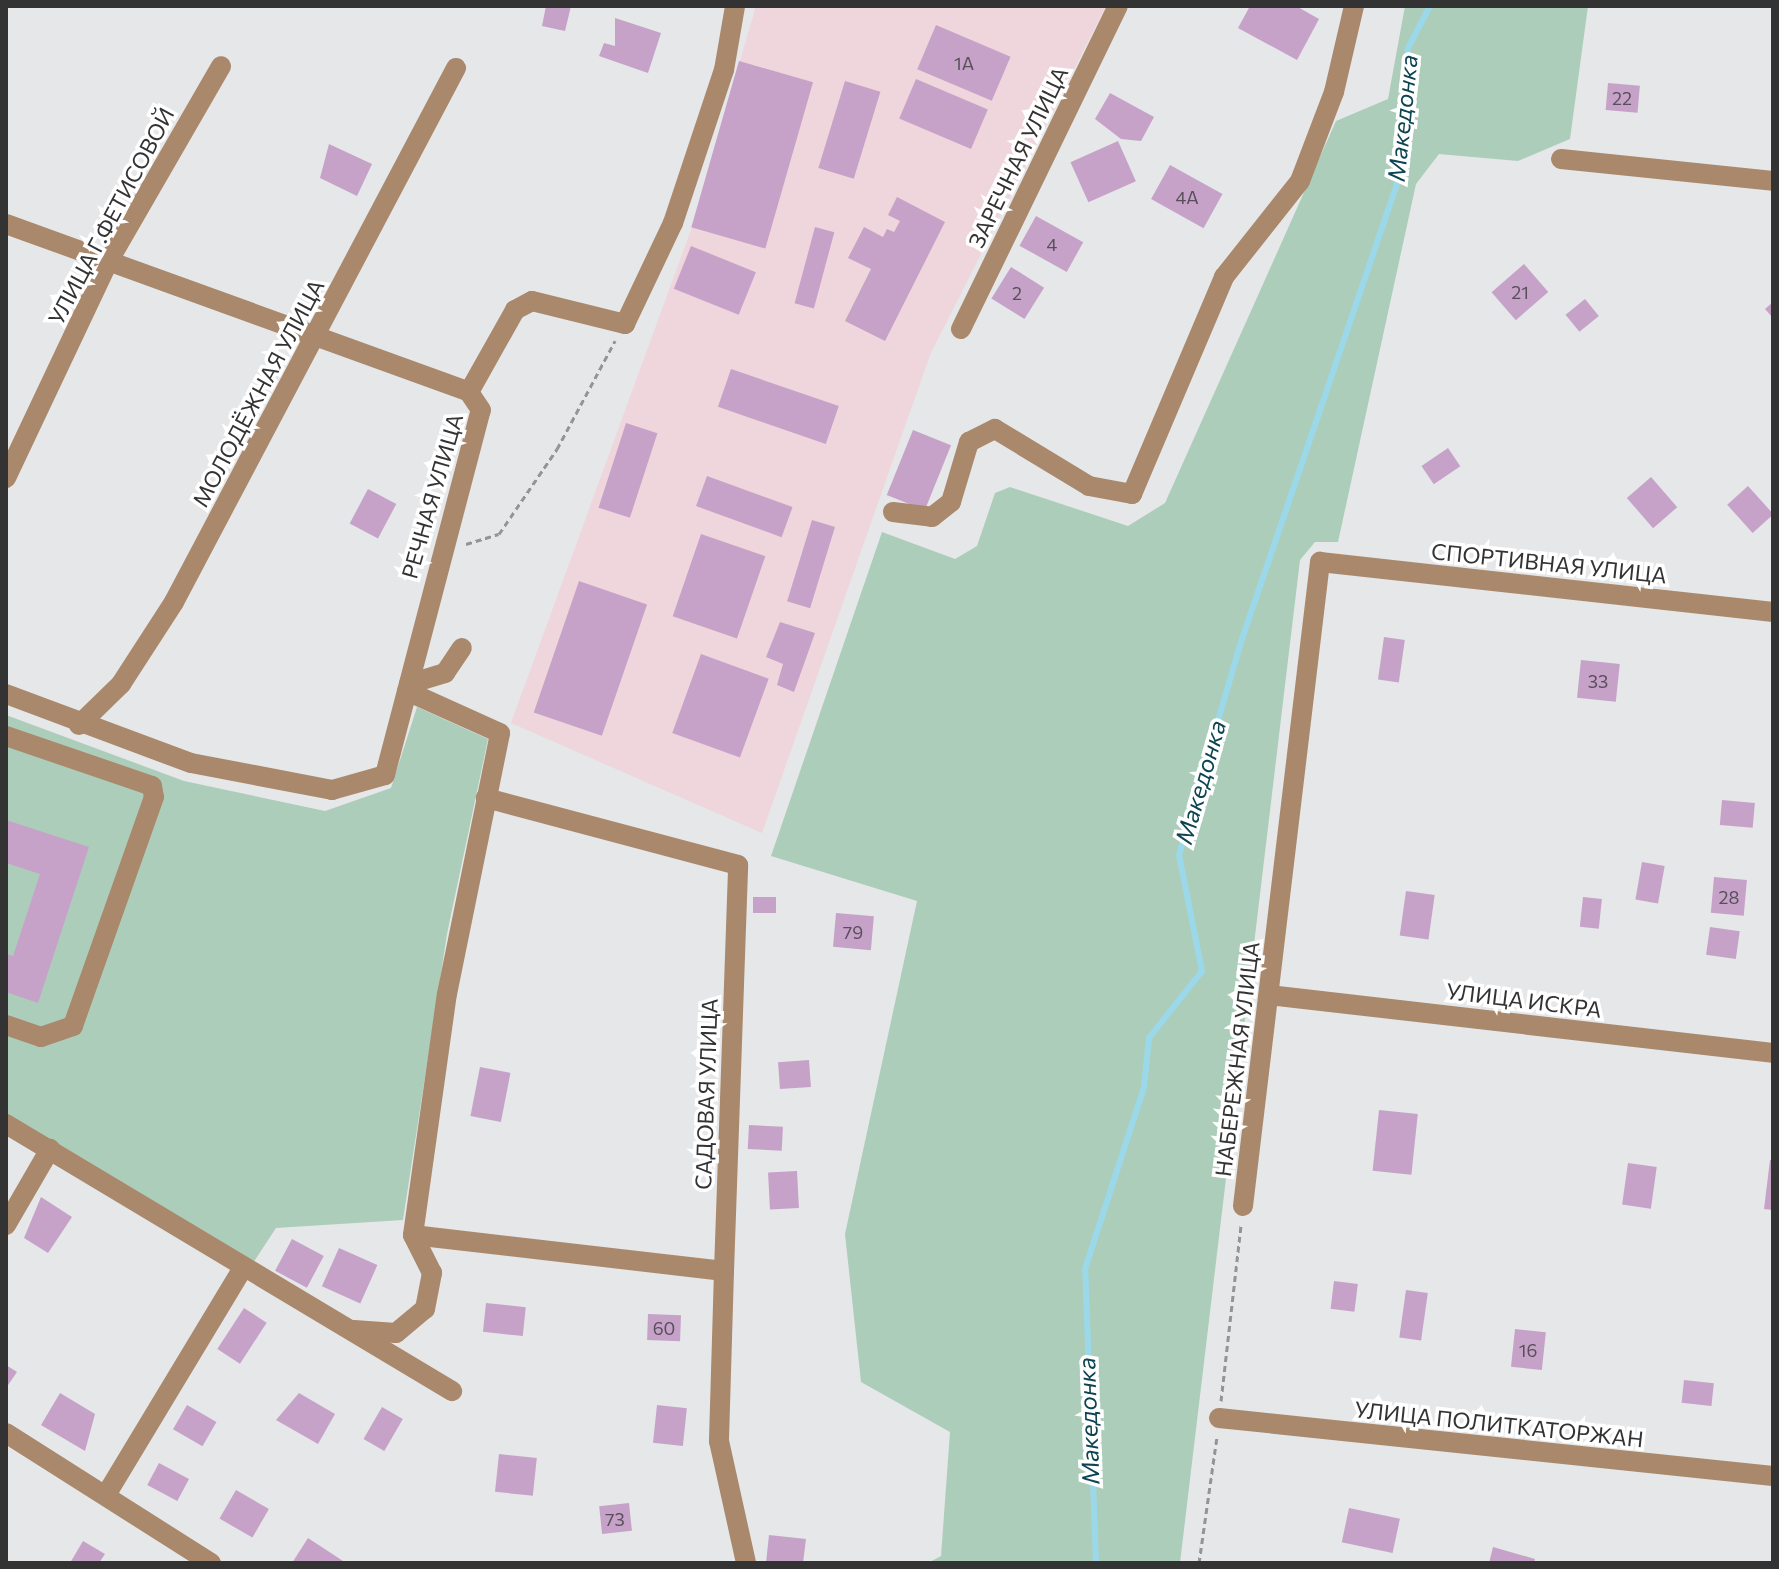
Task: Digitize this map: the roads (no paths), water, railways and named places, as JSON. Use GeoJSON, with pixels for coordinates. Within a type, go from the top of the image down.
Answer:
{"type":"FeatureCollection","features":[{"type":"Feature","properties":{"kind":"street","name":"РЕЧНАЯ УЛИЦА"},"geometry":{"type":"LineString","coordinates":[[79,725],[191,763],[332,790],[385,775],[440,551],[481,410],[469,392],[515,310],[532,301],[625,324],[673,223],[724,70],[735,6]]}},
{"type":"Feature","properties":{"kind":"street","name":"ЗАРЕЧНАЯ УЛИЦА"},"geometry":{"type":"LineString","coordinates":[[961,329],[1118,6]]}},
{"type":"Feature","properties":{"kind":"street"},"geometry":{"type":"LineString","coordinates":[[893,512],[932,517],[951,502],[969,442],[995,429],[1089,486],[1132,494],[1224,277],[1300,181],[1334,92],[1354,6]]}},
{"type":"Feature","properties":{"kind":"street","name":"УЛИЦА Г.ФЕТИСОВОЙ"},"geometry":{"type":"LineString","coordinates":[[6,478],[108,262],[221,66]]}},
{"type":"Feature","properties":{"kind":"street","name":"МОЛОДЁЖНАЯ УЛИЦА"},"geometry":{"type":"LineString","coordinates":[[79,725],[121,684],[174,602],[456,68]]}},
{"type":"Feature","properties":{"kind":"street"},"geometry":{"type":"LineString","coordinates":[[1561,159],[1773,181]]}},
{"type":"Feature","properties":{"kind":"street"},"geometry":{"type":"LineString","coordinates":[[6,224],[314,341],[469,392]]}},
{"type":"Feature","properties":{"kind":"street","name":"СПОРТИВНАЯ УЛИЦА"},"geometry":{"type":"LineString","coordinates":[[1320,562],[1773,612]]}},
{"type":"Feature","properties":{"kind":"street","name":"НАБЕРЕЖНАЯ УЛИЦА"},"geometry":{"type":"LineString","coordinates":[[1243,1206],[1320,562]]}},
{"type":"Feature","properties":{"kind":"street"},"geometry":{"type":"LineString","coordinates":[[408,688],[445,673],[462,648]]}},
{"type":"Feature","properties":{"kind":"street"},"geometry":{"type":"LineString","coordinates":[[354,1330],[396,1333],[425,1309],[432,1273],[413,1235],[447,994],[500,733],[408,688]]}},
{"type":"Feature","properties":{"kind":"street"},"geometry":{"type":"LineString","coordinates":[[6,694],[79,725]]}},
{"type":"Feature","properties":{"kind":"street"},"geometry":{"type":"LineString","coordinates":[[6,736],[152,786],[154,797],[73,1026],[41,1037],[6,1025]]}},
{"type":"Feature","properties":{"kind":"street","name":"САДОВАЯ УЛИЦА"},"geometry":{"type":"LineString","coordinates":[[486,798],[738,865],[724,1271]]}},
{"type":"Feature","properties":{"kind":"street","name":"УЛИЦА ИСКРА"},"geometry":{"type":"LineString","coordinates":[[1269,995],[1773,1053]]}},
{"type":"Feature","properties":{"kind":"street"},"geometry":{"type":"LineString","coordinates":[[6,1124],[452,1391]]}},
{"type":"Feature","properties":{"kind":"street"},"geometry":{"type":"LineString","coordinates":[[6,1225],[50,1149]]}},
{"type":"Feature","properties":{"kind":"street"},"geometry":{"type":"LineString","coordinates":[[413,1235],[724,1271],[719,1441],[746,1563]]}},
{"type":"Feature","properties":{"kind":"street"},"geometry":{"type":"LineString","coordinates":[[106,1495],[243,1268]]}},
{"type":"Feature","properties":{"kind":"street","name":"УЛИЦА ПОЛИТКАТОРЖАН"},"geometry":{"type":"LineString","coordinates":[[1219,1418],[1773,1476]]}},
{"type":"Feature","properties":{"kind":"street"},"geometry":{"type":"LineString","coordinates":[[6,1433],[210,1563]]}},
{"type":"Feature","properties":{"kind":"waterway","name":"Македонка"},"geometry":{"type":"LineString","coordinates":[[1096,1563],[1085,1269],[1144,1087],[1149,1038],[1202,971],[1179,855],[1239,648],[1397,184],[1408,48],[1430,6]]}}]}
